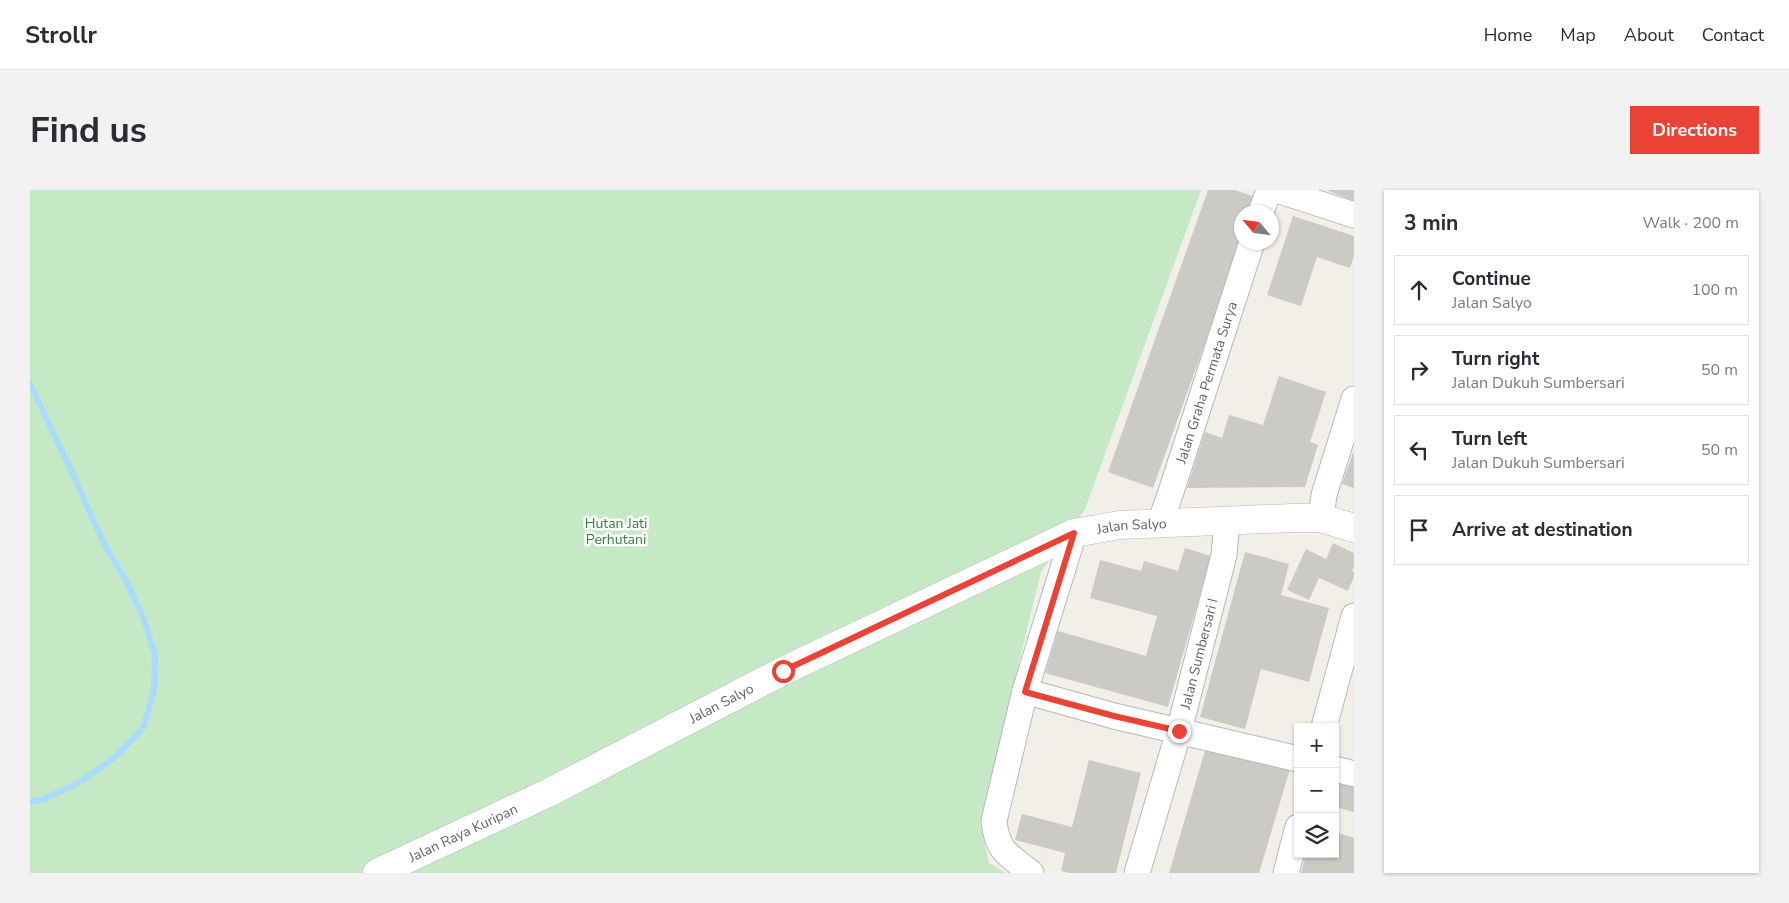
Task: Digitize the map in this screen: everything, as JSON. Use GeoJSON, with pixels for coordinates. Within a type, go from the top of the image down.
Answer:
{"type":"FeatureCollection","features":[{"type":"Feature","properties":{"kind":"street"},"geometry":{"type":"LineString","coordinates":[[1264,205],[1269,190]]}},
{"type":"Feature","properties":{"kind":"street"},"geometry":{"type":"LineString","coordinates":[[1277,190],[1354,215]]}},
{"type":"Feature","properties":{"kind":"street","name":"Jalan Graha Permata Surya"},"geometry":{"type":"LineString","coordinates":[[1160,523],[1170,498],[1249,250]]}},
{"type":"Feature","properties":{"kind":"street"},"geometry":{"type":"LineString","coordinates":[[1322,506],[1354,399]]}},
{"type":"Feature","properties":{"kind":"street","name":"Jalan Salyo"},"geometry":{"type":"LineString","coordinates":[[548,792],[783,671],[1074,533],[1120,525],[1227,520],[1322,506],[1354,528]]}},
{"type":"Feature","properties":{"kind":"street","name":"Jalan Sumbersari I"},"geometry":{"type":"LineString","coordinates":[[1137,873],[1179,731],[1224,556],[1227,520]]}},
{"type":"Feature","properties":{"kind":"street"},"geometry":{"type":"LineString","coordinates":[[1031,873],[1002,850],[995,835],[994,821],[1025,692],[1074,533]]}},
{"type":"Feature","properties":{"kind":"street"},"geometry":{"type":"LineString","coordinates":[[1325,723],[1354,616]]}},
{"type":"Feature","properties":{"kind":"street"},"geometry":{"type":"LineString","coordinates":[[1025,692],[1114,716],[1294,758]]}},
{"type":"Feature","properties":{"kind":"street"},"geometry":{"type":"LineString","coordinates":[[1339,770],[1354,774]]}},
{"type":"Feature","properties":{"kind":"street","name":"Jalan Raya Kuripan"},"geometry":{"type":"LineString","coordinates":[[377,873],[548,792]]}},
{"type":"Feature","properties":{"kind":"street"},"geometry":{"type":"LineString","coordinates":[[1286,873],[1294,842]]}},
{"type":"Feature","properties":{"kind":"green space","name":"Hutan Jati Perhutani"},"geometry":{"type":"Polygon","coordinates":[[[30,190],[1201,190],[1085,509],[1041,572],[980,823],[989,863],[1006,873],[30,873],[30,190]]]}},
{"type":"Feature","properties":{"kind":"building"},"geometry":{"type":"Polygon","coordinates":[[[1208,190],[1235,190],[1257,198],[1254,205],[1234,205],[1234,250],[1238,250],[1153,488],[1108,472],[1208,190]]]}},
{"type":"Feature","properties":{"kind":"building"},"geometry":{"type":"Polygon","coordinates":[[[1326,190],[1354,190],[1354,201],[1326,190]]]}},
{"type":"Feature","properties":{"kind":"building"},"geometry":{"type":"Polygon","coordinates":[[[1293,216],[1354,236],[1354,256],[1350,268],[1317,257],[1301,306],[1267,295],[1293,216]]]}},
{"type":"Feature","properties":{"kind":"building"},"geometry":{"type":"Polygon","coordinates":[[[1279,376],[1326,392],[1310,442],[1318,445],[1305,487],[1187,488],[1205,432],[1222,438],[1229,415],[1263,425],[1279,376]]]}},
{"type":"Feature","properties":{"kind":"building"},"geometry":{"type":"Polygon","coordinates":[[[1354,450],[1354,488],[1342,484],[1354,450]]]}},
{"type":"Feature","properties":{"kind":"building"},"geometry":{"type":"Polygon","coordinates":[[[1333,543],[1354,553],[1354,567],[1352,571],[1354,572],[1354,577],[1348,591],[1319,578],[1309,600],[1287,590],[1306,549],[1326,559],[1333,543]]]}},
{"type":"Feature","properties":{"kind":"building"},"geometry":{"type":"Polygon","coordinates":[[[1185,548],[1211,556],[1168,707],[1045,673],[1058,631],[1146,656],[1157,616],[1090,598],[1100,560],[1141,571],[1144,561],[1178,571],[1185,548]]]}},
{"type":"Feature","properties":{"kind":"building"},"geometry":{"type":"Polygon","coordinates":[[[1245,552],[1289,564],[1281,595],[1329,608],[1309,682],[1261,669],[1245,729],[1200,717],[1245,552]]]}},
{"type":"Feature","properties":{"kind":"building"},"geometry":{"type":"Polygon","coordinates":[[[1207,744],[1290,769],[1259,873],[1169,873],[1207,744]]]}},
{"type":"Feature","properties":{"kind":"building"},"geometry":{"type":"Polygon","coordinates":[[[1089,760],[1141,773],[1116,873],[1069,873],[1061,871],[1065,853],[1015,840],[1022,814],[1072,827],[1089,760]]]}},
{"type":"Feature","properties":{"kind":"building"},"geometry":{"type":"Polygon","coordinates":[[[1339,780],[1354,785],[1354,812],[1339,808],[1339,780]]]}},
{"type":"Feature","properties":{"kind":"building"},"geometry":{"type":"Polygon","coordinates":[[[1339,833],[1354,838],[1354,873],[1301,873],[1305,858],[1339,858],[1339,833]]]}},
{"type":"Feature","properties":{"kind":"waterway"},"geometry":{"type":"LineString","coordinates":[[30,384],[106,547],[126,581],[143,617],[155,654],[154,691],[143,728],[114,758],[80,782],[44,799],[30,802]]}},
{"type":"Feature","properties":{"kind":"route"},"geometry":{"type":"LineString","coordinates":[[783,671],[1074,533],[1025,692],[1179,731]]}}]}
